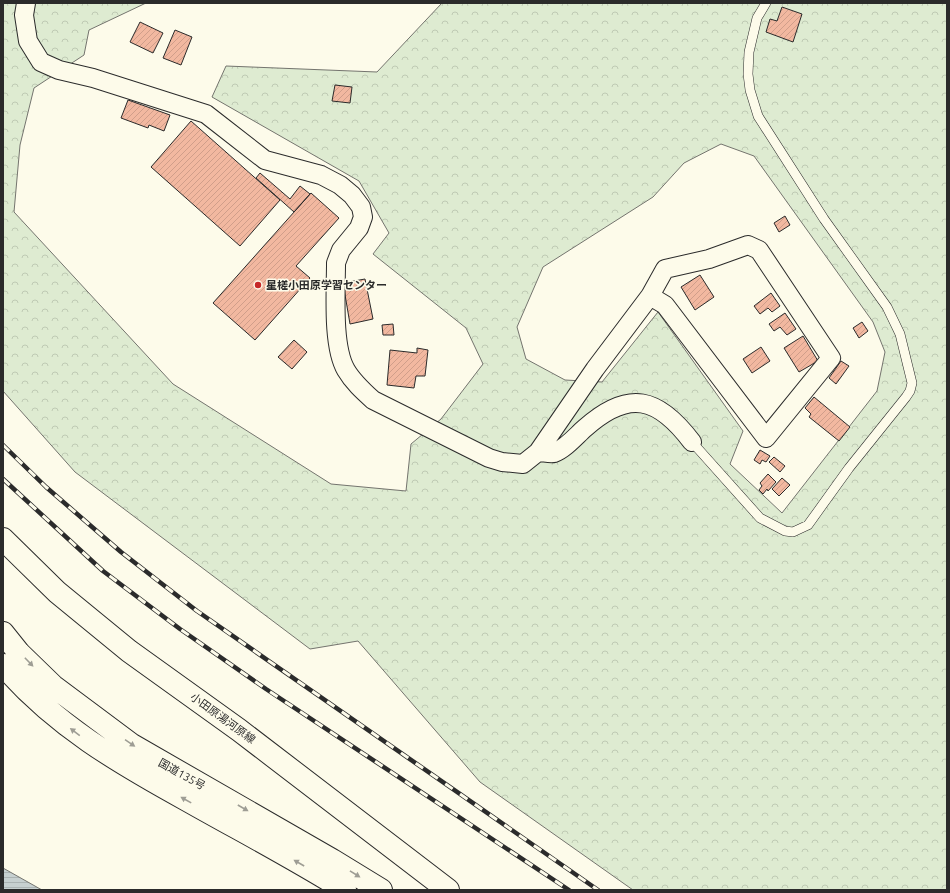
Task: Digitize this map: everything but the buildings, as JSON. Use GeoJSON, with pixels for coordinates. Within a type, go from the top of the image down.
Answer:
{"type":"FeatureCollection","features":[{"type":"Feature","properties":{"kind":"main road","name":"小田原湯河原線"},"geometry":{"type":"LineString","coordinates":[[3,539],[57,592],[129,651],[303,777],[448,890]]}},
{"type":"Feature","properties":{"kind":"main road","name":"国道135号"},"geometry":{"type":"LineString","coordinates":[[3,633],[25,659],[53,686],[132,745],[319,852],[381,890]]}},
{"type":"Feature","properties":{"kind":"main road","name":"国道135号"},"geometry":{"type":"LineString","coordinates":[[3,665],[55,716],[117,761],[345,890]]}},
{"type":"Feature","properties":{"kind":"street"},"geometry":{"type":"LineString","coordinates":[[26,3],[24,14],[28,41],[41,62],[58,70],[93,78],[206,114],[265,160],[320,175],[340,185],[352,194],[361,207],[363,217],[358,228],[341,250],[336,263],[338,350],[345,370],[358,387],[373,400],[489,458],[502,462],[523,464],[538,452],[595,369],[650,296],[665,269],[709,259],[748,245],[758,250],[767,261],[831,358],[766,438],[665,305],[650,296]]}},
{"type":"Feature","properties":{"kind":"street"},"geometry":{"type":"LineString","coordinates":[[538,452],[553,453],[566,445],[599,416],[622,404],[638,402],[654,407],[671,417],[692,442]]}},
{"type":"Feature","properties":{"kind":"lane"},"geometry":{"type":"LineString","coordinates":[[692,442],[760,518],[785,531],[793,532],[808,525],[849,468],[906,397],[910,391],[912,383],[900,334],[887,307],[786,162],[756,110],[750,90],[748,74],[749,52],[757,18],[766,3]]}},
{"type":"Feature","properties":{"kind":"green space"},"geometry":{"type":"Polygon","coordinates":[[[3,3],[146,3],[89,30],[84,55],[34,88],[20,145],[14,212],[173,384],[331,484],[406,491],[411,444],[441,419],[483,364],[466,328],[373,254],[389,233],[359,181],[212,97],[226,66],[377,72],[442,3],[947,3],[947,890],[633,890],[480,782],[358,641],[310,649],[75,472],[3,391],[3,3]],[[721,144],[684,163],[653,197],[543,267],[517,327],[526,359],[565,380],[602,382],[658,312],[743,431],[730,464],[782,513],[877,391],[885,352],[873,322],[754,156],[721,144]]]}},
{"type":"Feature","properties":{"kind":"shaded area"},"geometry":{"type":"Polygon","coordinates":[[[3,868],[42,890],[3,890],[3,868]]]}},
{"type":"Feature","properties":{"kind":"railway"},"geometry":{"type":"LineString","coordinates":[[3,445],[46,487],[121,552],[197,611],[598,890]]}},
{"type":"Feature","properties":{"kind":"railway"},"geometry":{"type":"LineString","coordinates":[[3,479],[103,571],[180,629],[266,689],[569,890]]}},
{"type":"Feature","properties":{"kind":"place","name":"星槎小田原学習センター"},"geometry":{"type":"Point","coordinates":[258,285]}}]}
